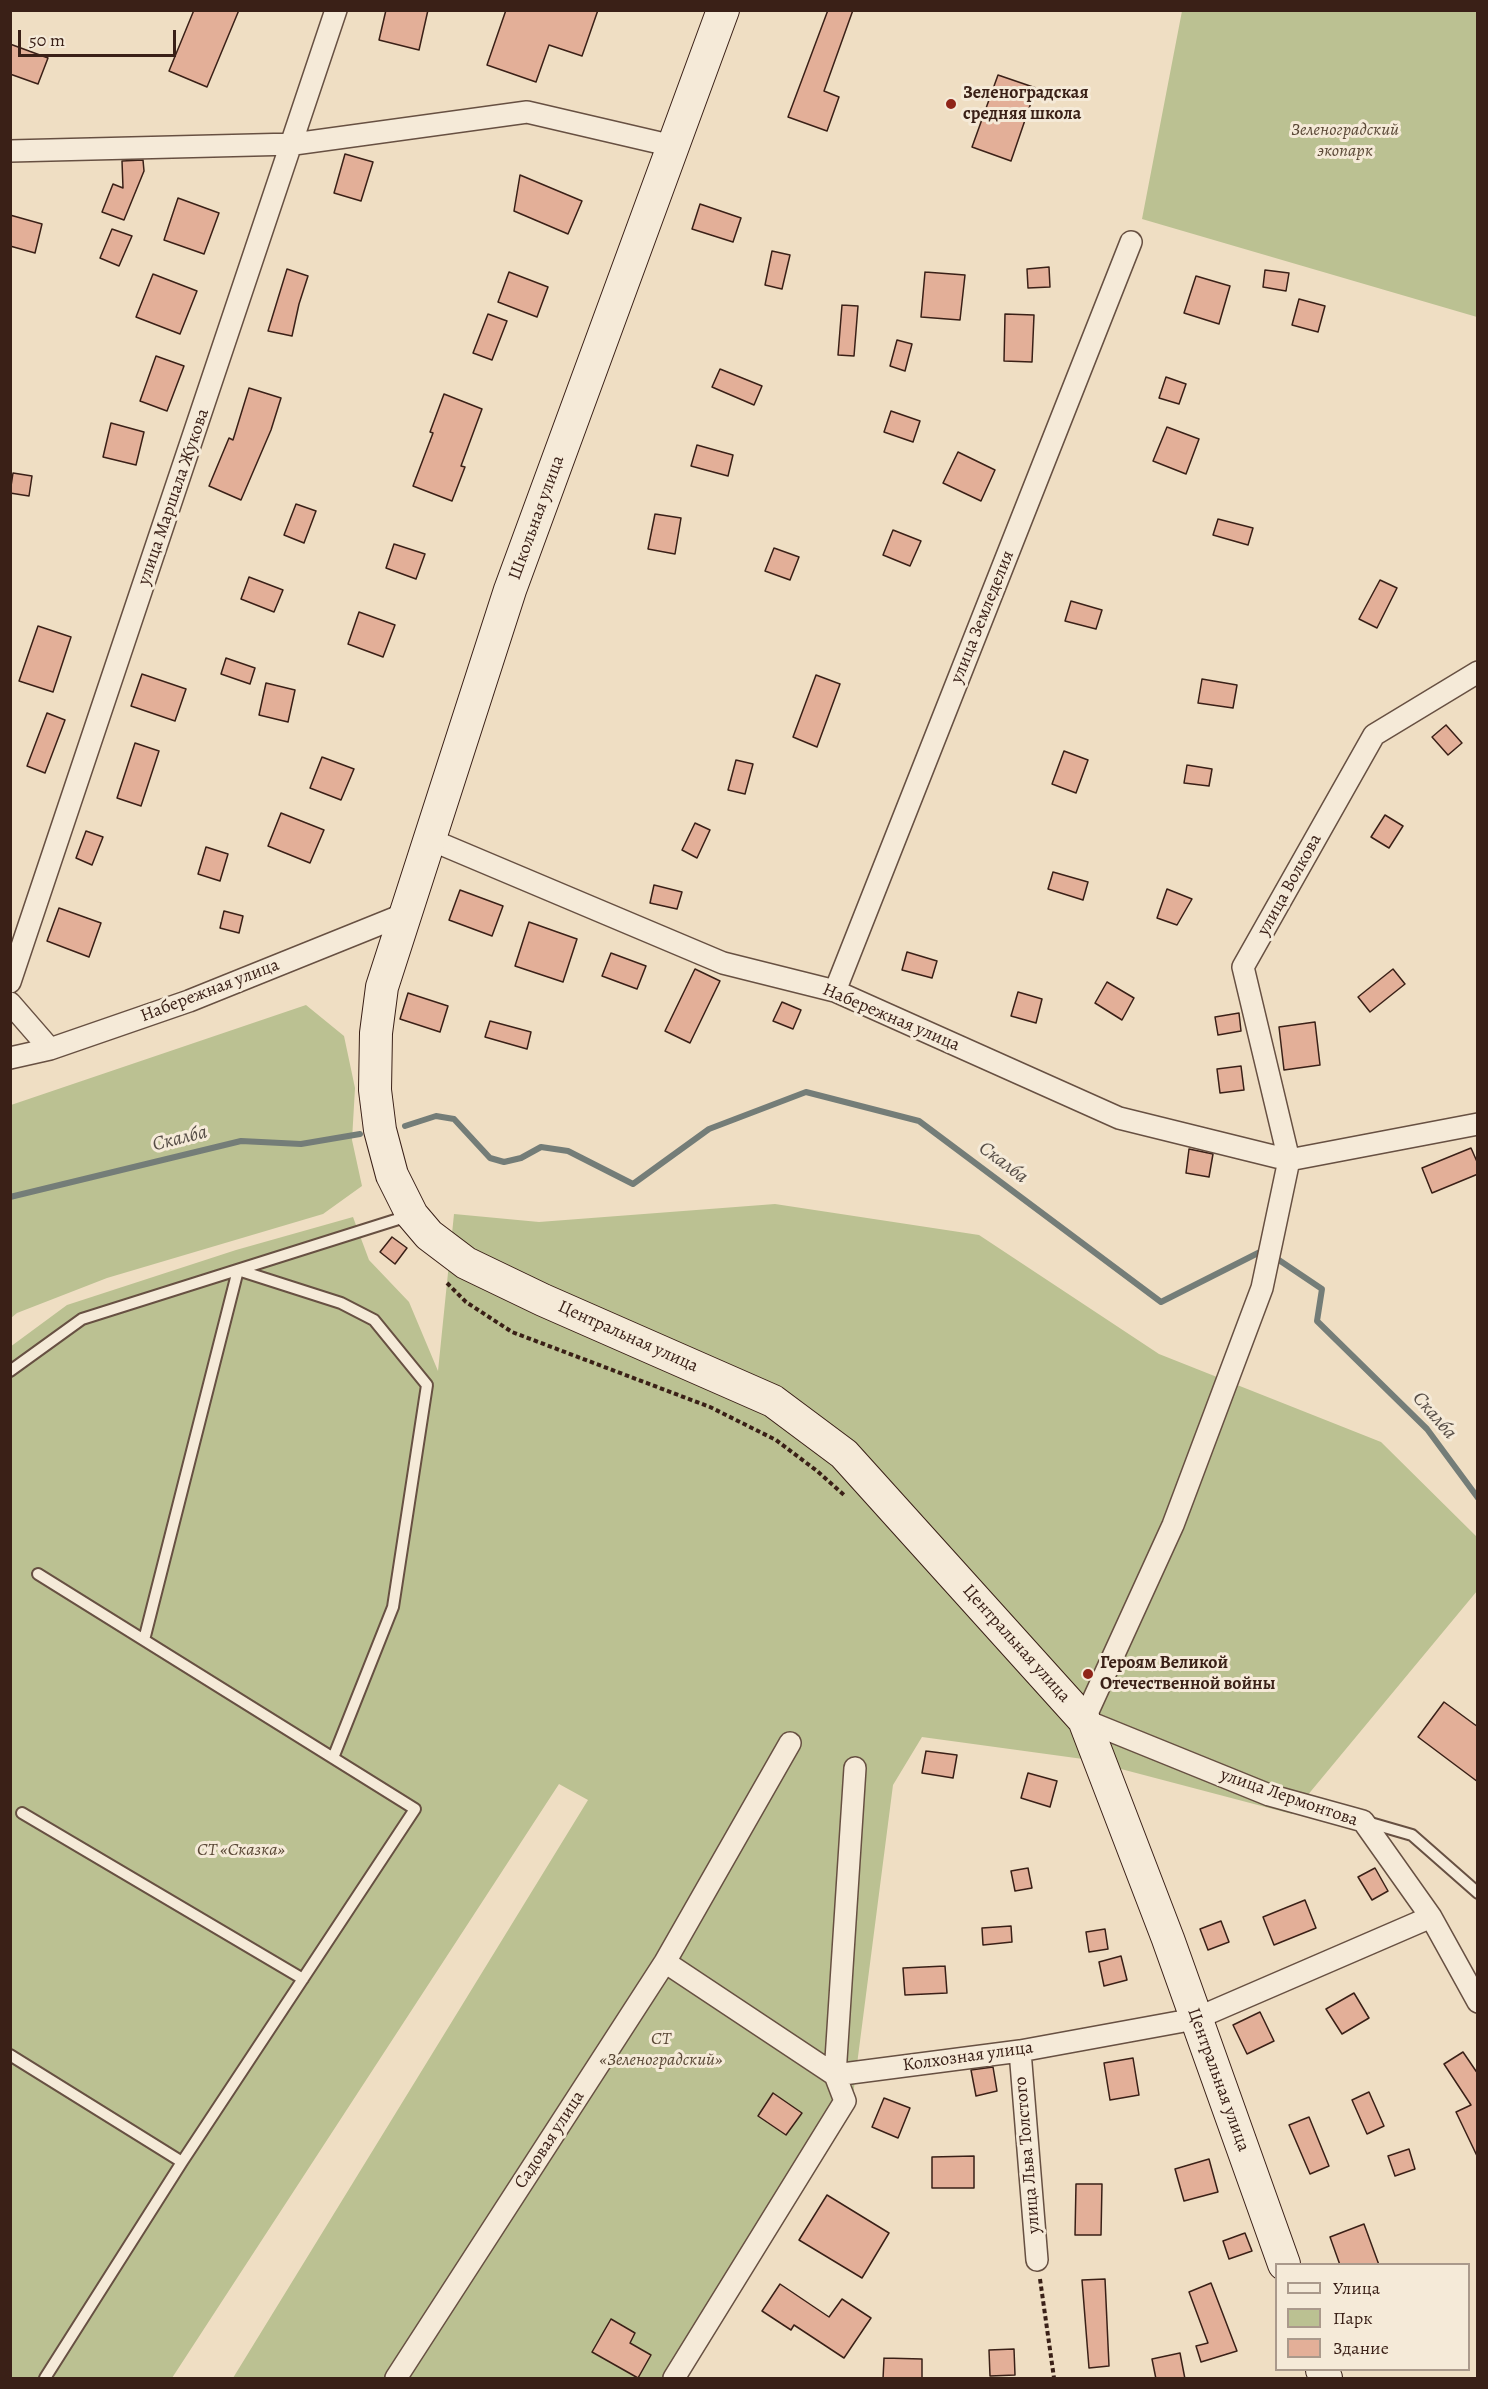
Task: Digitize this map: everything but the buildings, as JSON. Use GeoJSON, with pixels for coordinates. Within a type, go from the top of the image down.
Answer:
{"type":"FeatureCollection","features":[{"type":"Feature","properties":{"kind":"street","name":"улица Маршала Жукова"},"geometry":{"type":"LineString","coordinates":[[10,982],[294,144],[336,10]]}},
{"type":"Feature","properties":{"kind":"street","name":"Школьная улица"},"geometry":{"type":"LineString","coordinates":[[412,1215],[392,1175],[380,1131],[375,1090],[376,1034],[382,987],[510,590],[723,10]]}},
{"type":"Feature","properties":{"kind":"street"},"geometry":{"type":"LineString","coordinates":[[10,151],[294,144],[527,112],[673,146]]}},
{"type":"Feature","properties":{"kind":"street","name":"улица Земледелия"},"geometry":{"type":"LineString","coordinates":[[835,991],[1131,242]]}},
{"type":"Feature","properties":{"kind":"street","name":"улица Волкова"},"geometry":{"type":"LineString","coordinates":[[1288,1160],[1243,967],[1374,735],[1478,672]]}},
{"type":"Feature","properties":{"kind":"street","name":"Набережная улица"},"geometry":{"type":"LineString","coordinates":[[429,839],[723,963],[835,991],[1119,1118],[1288,1160]]}},
{"type":"Feature","properties":{"kind":"street","name":"Набережная улица"},"geometry":{"type":"LineString","coordinates":[[10,1058],[50,1049],[189,1001],[405,914]]}},
{"type":"Feature","properties":{"kind":"street"},"geometry":{"type":"LineString","coordinates":[[10,1003],[50,1049]]}},
{"type":"Feature","properties":{"kind":"street"},"geometry":{"type":"LineString","coordinates":[[1084,1720],[1173,1525],[1262,1288],[1288,1160],[1478,1124]]}},
{"type":"Feature","properties":{"kind":"street","name":"Центральная улица"},"geometry":{"type":"LineString","coordinates":[[412,1215],[455,1272],[543,1300],[773,1401],[844,1454],[1084,1720],[1168,1939],[1283,2263]]}},
{"type":"Feature","properties":{"kind":"street","name":"улица Лермонтова"},"geometry":{"type":"LineString","coordinates":[[1084,1720],[1269,1795],[1363,1821],[1431,1917],[1478,2002]]}},
{"type":"Feature","properties":{"kind":"street","name":"Садовая улица"},"geometry":{"type":"LineString","coordinates":[[396,2379],[665,1962],[790,1743]]}},
{"type":"Feature","properties":{"kind":"street"},"geometry":{"type":"LineString","coordinates":[[674,2379],[845,2101],[835,2075],[855,1768]]}},
{"type":"Feature","properties":{"kind":"street","name":"Колхозная улица"},"geometry":{"type":"LineString","coordinates":[[835,2075],[1020,2050],[1195,2019],[1431,1917]]}},
{"type":"Feature","properties":{"kind":"street"},"geometry":{"type":"LineString","coordinates":[[665,1962],[835,2075]]}},
{"type":"Feature","properties":{"kind":"street","name":"улица Льва Толстого"},"geometry":{"type":"LineString","coordinates":[[1020,2050],[1037,2260]]}},
{"type":"Feature","properties":{"kind":"lane"},"geometry":{"type":"LineString","coordinates":[[10,1371],[82,1319],[412,1215]]}},
{"type":"Feature","properties":{"kind":"lane"},"geometry":{"type":"LineString","coordinates":[[144,1640],[238,1270]]}},
{"type":"Feature","properties":{"kind":"lane"},"geometry":{"type":"LineString","coordinates":[[238,1270],[341,1303],[374,1320],[427,1385],[393,1607],[333,1758]]}},
{"type":"Feature","properties":{"kind":"lane"},"geometry":{"type":"LineString","coordinates":[[38,1574],[415,1809],[182,2162],[45,2379]]}},
{"type":"Feature","properties":{"kind":"lane"},"geometry":{"type":"LineString","coordinates":[[22,1813],[303,1979]]}},
{"type":"Feature","properties":{"kind":"lane"},"geometry":{"type":"LineString","coordinates":[[1363,1821],[1412,1835],[1478,1893]]}},
{"type":"Feature","properties":{"kind":"lane"},"geometry":{"type":"LineString","coordinates":[[10,2055],[182,2162]]}},
{"type":"Feature","properties":{"kind":"path"},"geometry":{"type":"LineString","coordinates":[[455,1272],[466,1302],[512,1332],[710,1407],[776,1440],[817,1471],[847,1499]]}},
{"type":"Feature","properties":{"kind":"path"},"geometry":{"type":"LineString","coordinates":[[1037,2260],[1054,2379]]}},
{"type":"Feature","properties":{"kind":"green space","name":"Зеленоградский экопарк"},"geometry":{"type":"Polygon","coordinates":[[[1182,11],[1477,11],[1477,317],[1142,219],[1182,11]]]}},
{"type":"Feature","properties":{"kind":"green space"},"geometry":{"type":"Polygon","coordinates":[[[306,1005],[344,1036],[355,1088],[352,1140],[362,1186],[323,1214],[107,1278],[17,1313],[11,1318],[11,1105],[306,1005]]]}},
{"type":"Feature","properties":{"kind":"green space"},"geometry":{"type":"Polygon","coordinates":[[[775,1204],[979,1235],[1159,1354],[1381,1442],[1477,1537],[1477,1591],[1292,1814],[1083,1759],[922,1737],[893,1785],[851,2111],[681,2378],[233,2378],[588,1800],[559,1784],[172,2378],[11,2378],[10,1347],[67,1305],[236,1250],[353,1217],[369,1260],[409,1302],[438,1371],[454,1214],[539,1222],[775,1204]]]}},
{"type":"Feature","properties":{"kind":"waterway","name":"Скалба"},"geometry":{"type":"LineString","coordinates":[[405,1126],[436,1116],[454,1119],[490,1158],[504,1162],[521,1158],[541,1147],[568,1151],[633,1184],[709,1129],[806,1092],[919,1121],[1161,1302],[1264,1250],[1322,1289],[1317,1321],[1427,1429],[1478,1498]]}},
{"type":"Feature","properties":{"kind":"waterway","name":"Скалба"},"geometry":{"type":"LineString","coordinates":[[10,1197],[241,1141],[301,1144],[360,1134]]}},
{"type":"Feature","properties":{"kind":"place","name":"Зеленоградская средняя школа"},"geometry":{"type":"Point","coordinates":[951,104]}},
{"type":"Feature","properties":{"kind":"place","name":"Героям Великой Отечественной войны"},"geometry":{"type":"Point","coordinates":[1088,1674]}},
{"type":"Feature","properties":{"kind":"park label","name":"СТ «Сказка»"},"geometry":{"type":"Point","coordinates":[241,1851]}},
{"type":"Feature","properties":{"kind":"park label","name":"СТ «Зеленоградский»"},"geometry":{"type":"Point","coordinates":[661,2050]}}]}
